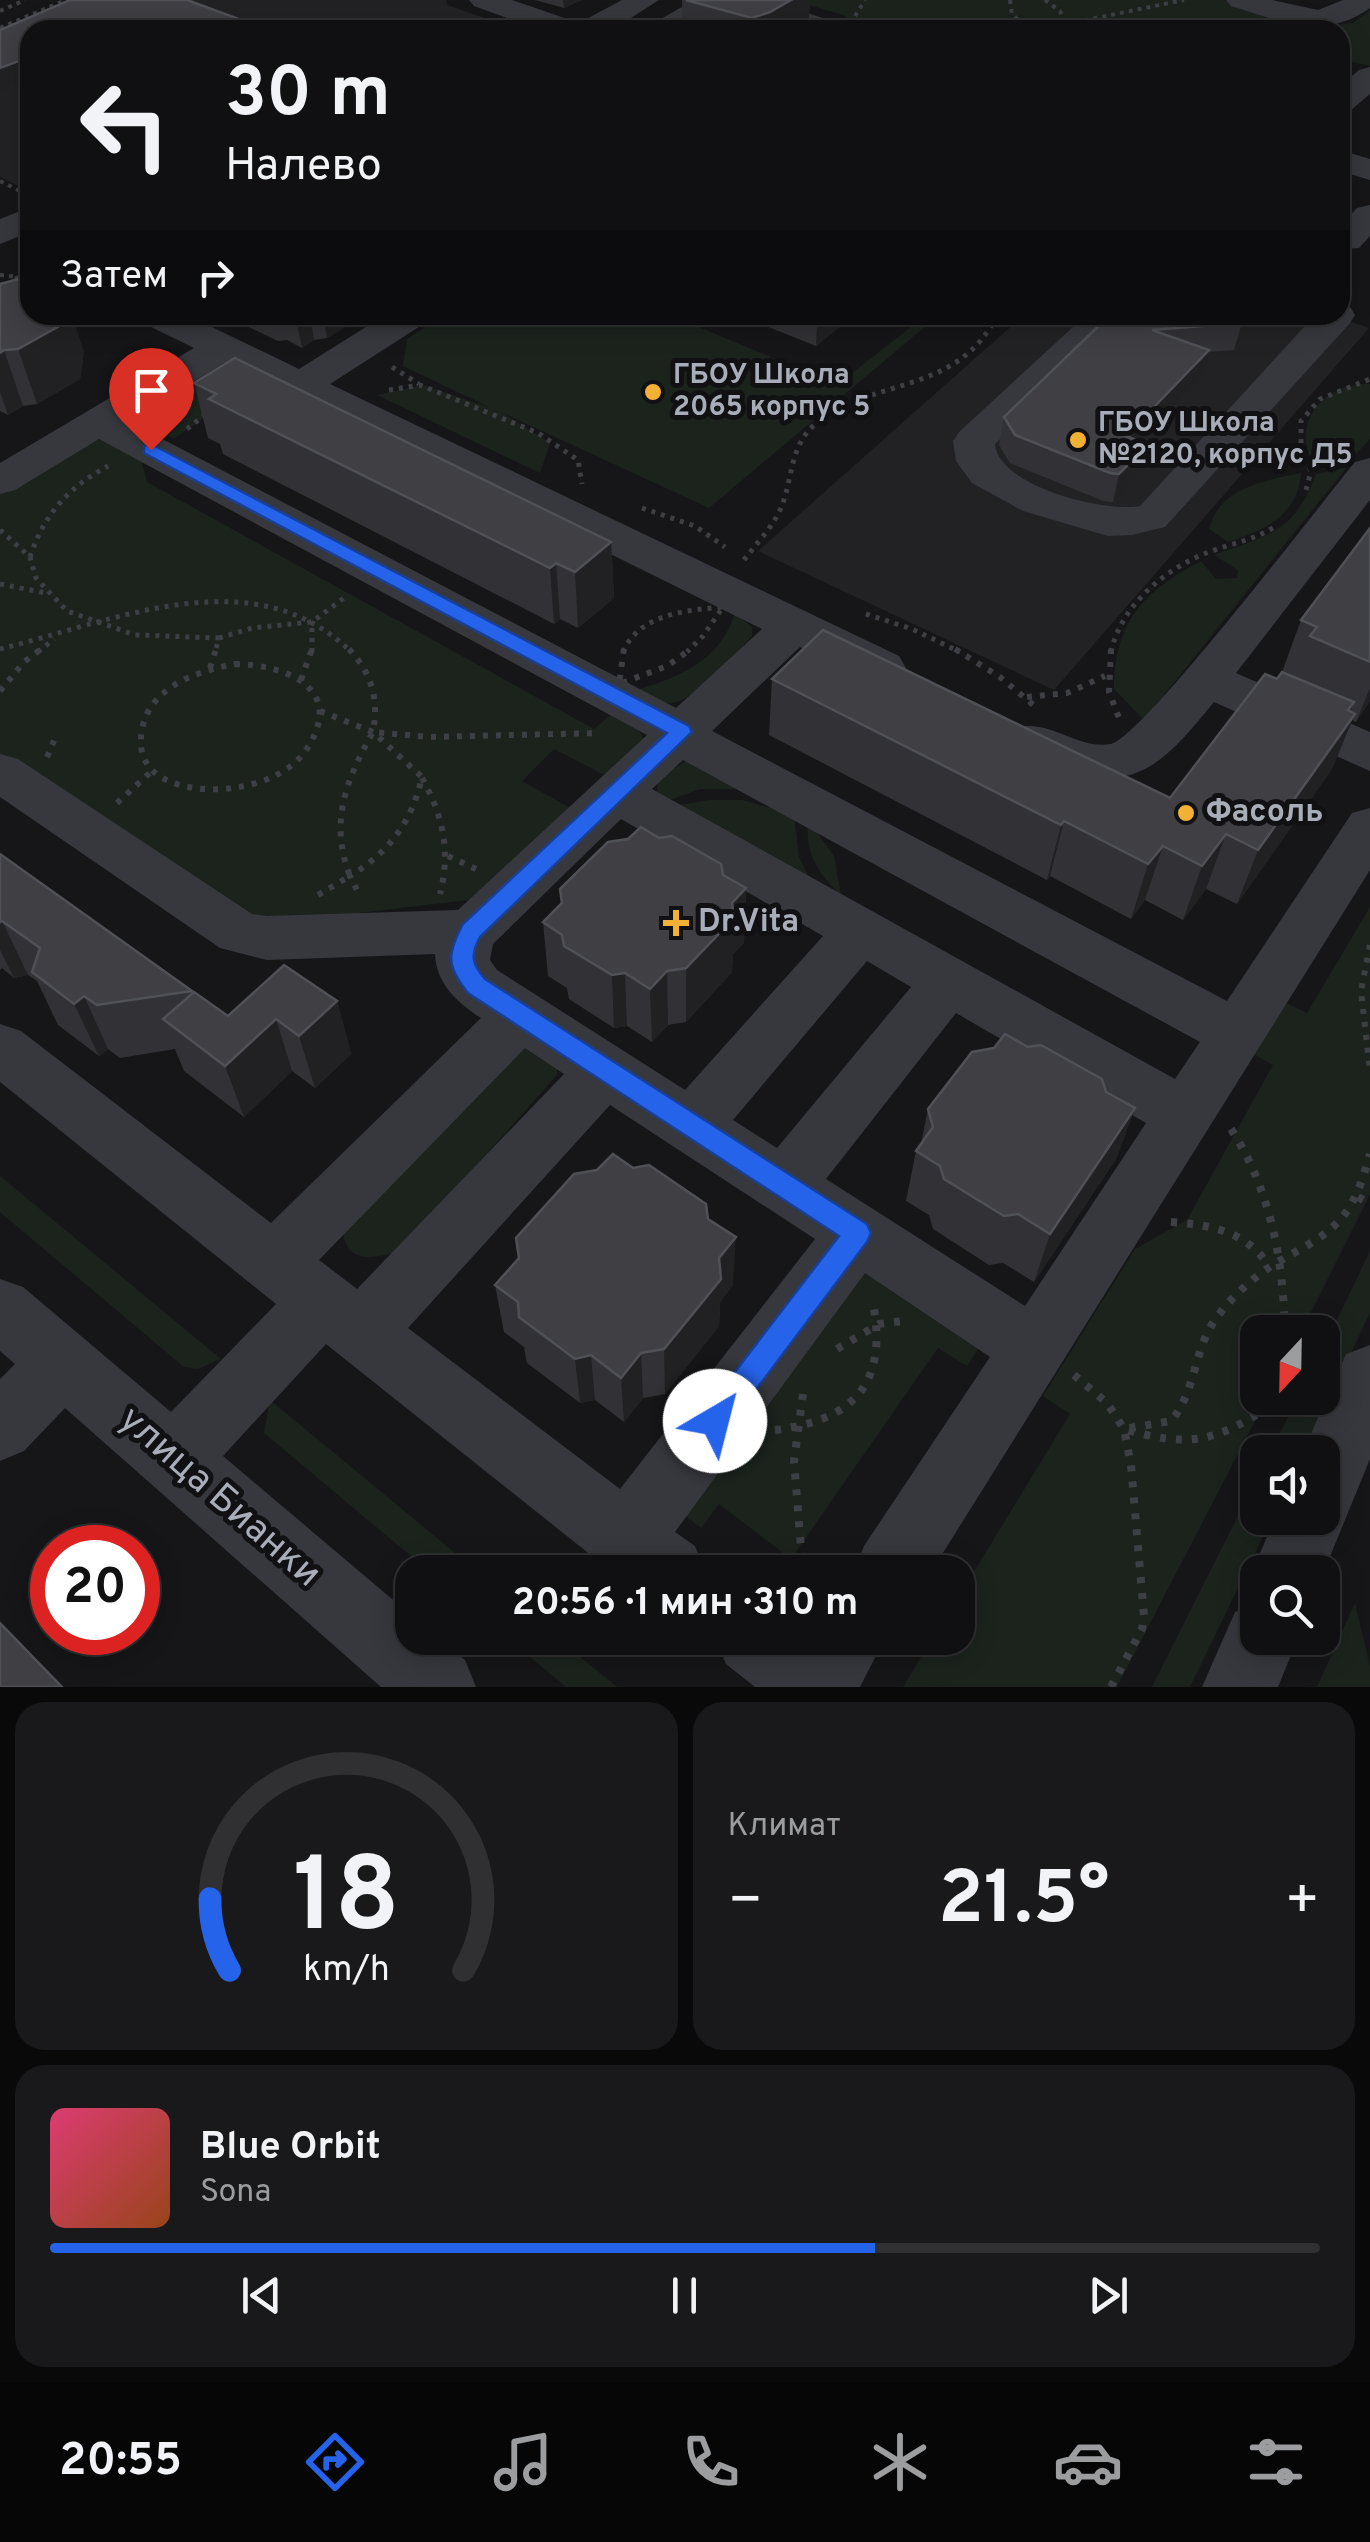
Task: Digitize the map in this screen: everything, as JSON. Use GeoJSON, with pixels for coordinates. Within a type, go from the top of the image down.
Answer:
{"type":"FeatureCollection","features":[{"type":"Feature","properties":{"kind":"street"},"geometry":{"type":"LineString","coordinates":[[484,0],[540,20]]}},
{"type":"Feature","properties":{"kind":"street"},"geometry":{"type":"LineString","coordinates":[[608,20],[644,0]]}},
{"type":"Feature","properties":{"kind":"street"},"geometry":{"type":"LineString","coordinates":[[681,20],[716,0]]}},
{"type":"Feature","properties":{"kind":"street"},"geometry":{"type":"LineString","coordinates":[[1241,0],[1321,20],[1345,15],[1362,0]]}},
{"type":"Feature","properties":{"kind":"street"},"geometry":{"type":"LineString","coordinates":[[759,3],[804,20]]}},
{"type":"Feature","properties":{"kind":"street"},"geometry":{"type":"LineString","coordinates":[[1350,107],[1370,76]]}},
{"type":"Feature","properties":{"kind":"street"},"geometry":{"type":"LineString","coordinates":[[0,235],[20,259]]}},
{"type":"Feature","properties":{"kind":"street"},"geometry":{"type":"LineString","coordinates":[[179,325],[914,684]]}},
{"type":"Feature","properties":{"kind":"street"},"geometry":{"type":"LineString","coordinates":[[302,385],[395,325]]}},
{"type":"Feature","properties":{"kind":"street"},"geometry":{"type":"LineString","coordinates":[[1097,325],[974,441],[978,463],[1003,484],[1076,515],[1107,522],[1155,516],[1324,325]]}},
{"type":"Feature","properties":{"kind":"street"},"geometry":{"type":"LineString","coordinates":[[9,465],[98,422],[223,346]]}},
{"type":"Feature","properties":{"kind":"street"},"geometry":{"type":"LineString","coordinates":[[98,422],[1236,1034]]}},
{"type":"Feature","properties":{"kind":"street"},"geometry":{"type":"LineString","coordinates":[[1013,711],[1080,762],[1117,763],[1146,748],[1370,470]]}},
{"type":"Feature","properties":{"kind":"street"},"geometry":{"type":"LineString","coordinates":[[0,772],[227,928],[251,937],[445,932],[616,793],[794,626]]}},
{"type":"Feature","properties":{"kind":"street"},"geometry":{"type":"LineString","coordinates":[[1206,678],[1370,753]]}},
{"type":"Feature","properties":{"kind":"street"},"geometry":{"type":"LineString","coordinates":[[616,793],[1211,1127]]}},
{"type":"Feature","properties":{"kind":"street"},"geometry":{"type":"LineString","coordinates":[[904,1555],[1057,1364],[1211,1127],[1236,1034],[1370,826]]}},
{"type":"Feature","properties":{"kind":"street"},"geometry":{"type":"LineString","coordinates":[[691,1126],[860,931]]}},
{"type":"Feature","properties":{"kind":"street"},"geometry":{"type":"LineString","coordinates":[[445,932],[460,952],[463,970],[477,986],[1057,1364]]}},
{"type":"Feature","properties":{"kind":"street"},"geometry":{"type":"LineString","coordinates":[[784,1185],[948,982]]}},
{"type":"Feature","properties":{"kind":"street"},"geometry":{"type":"LineString","coordinates":[[172,1459],[319,1299],[521,1015]]}},
{"type":"Feature","properties":{"kind":"street"},"geometry":{"type":"LineString","coordinates":[[0,1048],[646,1555]]}},
{"type":"Feature","properties":{"kind":"street"},"geometry":{"type":"LineString","coordinates":[[319,1299],[605,1070]]}},
{"type":"Feature","properties":{"kind":"street"},"geometry":{"type":"LineString","coordinates":[[648,1555],[715,1421],[858,1233]]}},
{"type":"Feature","properties":{"kind":"street","name":"улица Бианки"},"geometry":{"type":"LineString","coordinates":[[0,1309],[438,1687]]}},
{"type":"Feature","properties":{"kind":"street"},"geometry":{"type":"LineString","coordinates":[[0,1427],[62,1363]]}},
{"type":"Feature","properties":{"kind":"street"},"geometry":{"type":"LineString","coordinates":[[1340,1448],[1370,1377]]}},
{"type":"Feature","properties":{"kind":"street"},"geometry":{"type":"LineString","coordinates":[[774,1655],[816,1687],[837,1655]]}},
{"type":"Feature","properties":{"kind":"street"},"geometry":{"type":"LineString","coordinates":[[1240,1687],[1254,1655]]}},
{"type":"Feature","properties":{"kind":"path"},"geometry":{"type":"LineString","coordinates":[[0,10],[25,0]]}},
{"type":"Feature","properties":{"kind":"path"},"geometry":{"type":"LineString","coordinates":[[0,28],[66,0]]}},
{"type":"Feature","properties":{"kind":"path"},"geometry":{"type":"LineString","coordinates":[[1045,0],[1062,20]]}},
{"type":"Feature","properties":{"kind":"path"},"geometry":{"type":"LineString","coordinates":[[1098,20],[1184,0]]}},
{"type":"Feature","properties":{"kind":"path"},"geometry":{"type":"LineString","coordinates":[[740,565],[779,511],[787,491],[792,453],[810,428],[835,410],[947,369],[985,340],[992,325]]}},
{"type":"Feature","properties":{"kind":"path"},"geometry":{"type":"LineString","coordinates":[[1302,500],[1312,471],[1300,454],[1299,424],[1307,410],[1342,386],[1370,379]]}},
{"type":"Feature","properties":{"kind":"path"},"geometry":{"type":"LineString","coordinates":[[30,558],[38,529],[63,497],[100,470],[166,444],[200,421],[210,408]]}},
{"type":"Feature","properties":{"kind":"path"},"geometry":{"type":"LineString","coordinates":[[1146,748],[1128,734],[1112,706],[1106,676],[1120,625],[1156,583],[1204,554],[1248,541],[1281,522]]}},
{"type":"Feature","properties":{"kind":"path"},"geometry":{"type":"LineString","coordinates":[[0,530],[30,558],[46,593],[68,611],[91,622],[154,638],[220,638],[252,628],[312,622],[380,572]]}},
{"type":"Feature","properties":{"kind":"path"},"geometry":{"type":"LineString","coordinates":[[0,584],[46,593]]}},
{"type":"Feature","properties":{"kind":"path"},"geometry":{"type":"LineString","coordinates":[[0,649],[149,606],[196,600],[260,604],[312,622],[341,641],[368,675],[378,710],[373,732],[341,793],[336,819],[339,850],[350,876]]}},
{"type":"Feature","properties":{"kind":"path"},"geometry":{"type":"LineString","coordinates":[[723,607],[710,633],[689,654],[657,672],[619,684],[620,655],[639,629],[680,610],[723,607]]}},
{"type":"Feature","properties":{"kind":"path"},"geometry":{"type":"LineString","coordinates":[[301,680],[312,651],[312,622]]}},
{"type":"Feature","properties":{"kind":"path"},"geometry":{"type":"LineString","coordinates":[[0,692],[24,662],[58,635]]}},
{"type":"Feature","properties":{"kind":"path"},"geometry":{"type":"LineString","coordinates":[[210,668],[220,638]]}},
{"type":"Feature","properties":{"kind":"path"},"geometry":{"type":"LineString","coordinates":[[320,706],[320,724],[313,743],[298,760],[251,786],[223,790],[172,782],[153,770],[142,753],[139,733],[146,712],[162,694],[184,678],[210,668],[260,664],[301,680],[320,706],[320,711],[373,732],[430,738],[539,732],[645,737],[680,733]]}},
{"type":"Feature","properties":{"kind":"path"},"geometry":{"type":"LineString","coordinates":[[1013,711],[1106,676]]}},
{"type":"Feature","properties":{"kind":"path"},"geometry":{"type":"LineString","coordinates":[[373,732],[422,777],[436,802],[446,832],[448,856],[440,893],[445,932]]}},
{"type":"Feature","properties":{"kind":"path"},"geometry":{"type":"LineString","coordinates":[[304,937],[308,908],[315,897],[372,862],[402,832],[418,802],[422,777]]}},
{"type":"Feature","properties":{"kind":"path"},"geometry":{"type":"LineString","coordinates":[[1370,946],[1361,991],[1370,1072]]}},
{"type":"Feature","properties":{"kind":"path"},"geometry":{"type":"LineString","coordinates":[[1211,1127],[1262,1192],[1280,1258],[1284,1315]]}},
{"type":"Feature","properties":{"kind":"path"},"geometry":{"type":"LineString","coordinates":[[1124,1430],[1171,1421],[1184,1408],[1192,1392],[1202,1340],[1230,1301],[1280,1258],[1333,1231],[1358,1197],[1370,1154]]}},
{"type":"Feature","properties":{"kind":"path"},"geometry":{"type":"LineString","coordinates":[[1358,1197],[1370,1204]]}},
{"type":"Feature","properties":{"kind":"path"},"geometry":{"type":"LineString","coordinates":[[1185,1223],[1232,1232],[1263,1255],[1269,1266]]}},
{"type":"Feature","properties":{"kind":"path"},"geometry":{"type":"LineString","coordinates":[[715,1421],[738,1428],[794,1429],[841,1413],[860,1395],[874,1372],[879,1324],[858,1233]]}},
{"type":"Feature","properties":{"kind":"path"},"geometry":{"type":"LineString","coordinates":[[825,1360],[856,1335],[879,1324],[978,1312]]}},
{"type":"Feature","properties":{"kind":"path"},"geometry":{"type":"LineString","coordinates":[[1057,1364],[1107,1403],[1124,1430],[1131,1465],[1144,1616],[1142,1629],[1111,1687]]}},
{"type":"Feature","properties":{"kind":"path"},"geometry":{"type":"LineString","coordinates":[[801,1555],[794,1429],[810,1380]]}},
{"type":"Feature","properties":{"kind":"path"},"geometry":{"type":"LineString","coordinates":[[1124,1430],[1164,1442],[1201,1443],[1223,1436],[1257,1415]]}},
{"type":"Feature","properties":{"kind":"shaded area"},"geometry":{"type":"Polygon","coordinates":[[[78,0],[446,0],[447,5],[491,20],[31,20],[78,0]]]}},
{"type":"Feature","properties":{"kind":"shaded area"},"geometry":{"type":"Polygon","coordinates":[[[793,0],[1222,0],[1300,20],[844,20],[846,16],[793,0]]]}},
{"type":"Feature","properties":{"kind":"shaded area"},"geometry":{"type":"Polygon","coordinates":[[[1370,10],[1370,66],[1352,62],[1350,23],[1370,10]]]}},
{"type":"Feature","properties":{"kind":"shaded area"},"geometry":{"type":"Polygon","coordinates":[[[20,25],[20,187],[0,177],[0,33],[20,25]]]}},
{"type":"Feature","properties":{"kind":"shaded area","name":"ГБОУ Школа №2120, корпус Д5"},"geometry":{"type":"Polygon","coordinates":[[[1350,322],[1369,328],[1054,690],[758,551],[1013,325],[1350,325],[1350,322]]]}},
{"type":"Feature","properties":{"kind":"shaded area","name":"ГБОУ Школа 2065 корпус 5"},"geometry":{"type":"Polygon","coordinates":[[[429,325],[694,325],[837,385],[913,325],[927,325],[709,508],[503,413],[550,443],[540,473],[377,395],[423,385],[491,408],[403,366],[407,339],[429,325]]]}},
{"type":"Feature","properties":{"kind":"shaded area"},"geometry":{"type":"Polygon","coordinates":[[[219,374],[221,396],[200,421],[173,439],[148,425],[150,416],[219,374]]]}},
{"type":"Feature","properties":{"kind":"shaded area"},"geometry":{"type":"Polygon","coordinates":[[[1370,384],[1370,439],[1351,459],[1312,461],[1306,431],[1317,406],[1340,390],[1370,384]]]}},
{"type":"Feature","properties":{"kind":"shaded area"},"geometry":{"type":"Polygon","coordinates":[[[92,439],[107,441],[140,456],[147,482],[594,729],[614,712],[643,737],[641,752],[616,781],[554,749],[522,781],[578,812],[477,899],[265,924],[0,759],[0,487],[92,439]]]}},
{"type":"Feature","properties":{"kind":"shaded area"},"geometry":{"type":"Polygon","coordinates":[[[1347,467],[1144,720],[1114,689],[1120,645],[1136,611],[1163,585],[1201,561],[1216,579],[1237,578],[1238,570],[1214,555],[1277,529],[1299,509],[1316,474],[1347,467]]]}},
{"type":"Feature","properties":{"kind":"shaded area"},"geometry":{"type":"Polygon","coordinates":[[[1301,473],[1293,500],[1266,526],[1228,542],[1209,529],[1214,515],[1233,495],[1259,483],[1301,473]]]}},
{"type":"Feature","properties":{"kind":"shaded area"},"geometry":{"type":"Polygon","coordinates":[[[735,613],[752,627],[752,636],[703,686],[671,703],[633,691],[695,666],[719,644],[735,613]]]}},
{"type":"Feature","properties":{"kind":"shaded area"},"geometry":{"type":"Polygon","coordinates":[[[688,760],[741,789],[700,789],[667,801],[657,794],[658,778],[688,760]]]}},
{"type":"Feature","properties":{"kind":"shaded area"},"geometry":{"type":"Polygon","coordinates":[[[742,800],[794,814],[799,857],[815,890],[679,805],[742,800]]]}},
{"type":"Feature","properties":{"kind":"shaded area"},"geometry":{"type":"Polygon","coordinates":[[[808,820],[834,856],[841,895],[814,862],[808,820]]]}},
{"type":"Feature","properties":{"kind":"shaded area"},"geometry":{"type":"Polygon","coordinates":[[[1370,907],[1370,1194],[1310,1315],[1240,1315],[1240,1415],[1258,1415],[1248,1435],[1240,1435],[1240,1450],[1117,1687],[903,1687],[923,1655],[975,1655],[975,1570],[1070,1414],[1043,1396],[1135,1249],[1187,1220],[1273,1065],[1245,1049],[1274,997],[1307,1013],[1370,907]]]}},
{"type":"Feature","properties":{"kind":"shaded area"},"geometry":{"type":"Polygon","coordinates":[[[525,1040],[557,1064],[557,1075],[401,1250],[369,1257],[353,1253],[347,1246],[342,1223],[525,1040]]]}},
{"type":"Feature","properties":{"kind":"shaded area"},"geometry":{"type":"Polygon","coordinates":[[[0,1176],[221,1359],[198,1369],[184,1367],[0,1212],[0,1176]]]}},
{"type":"Feature","properties":{"kind":"shaded area"},"geometry":{"type":"Polygon","coordinates":[[[1370,1251],[1370,1313],[1340,1375],[1339,1315],[1370,1251]]]}},
{"type":"Feature","properties":{"kind":"shaded area"},"geometry":{"type":"Polygon","coordinates":[[[860,1267],[983,1341],[967,1366],[938,1348],[794,1555],[786,1555],[719,1504],[701,1528],[677,1509],[860,1267]]]}},
{"type":"Feature","properties":{"kind":"shaded area"},"geometry":{"type":"Polygon","coordinates":[[[270,1400],[457,1555],[410,1555],[264,1433],[270,1400]]]}},
{"type":"Feature","properties":{"kind":"shaded area"},"geometry":{"type":"Polygon","coordinates":[[[1289,1415],[1321,1415],[1311,1435],[1279,1435],[1289,1415]]]}},
{"type":"Feature","properties":{"kind":"shaded area"},"geometry":{"type":"Polygon","coordinates":[[[1240,1512],[1240,1535],[1264,1535],[1254,1555],[1240,1555],[1240,1584],[1190,1687],[1152,1687],[1240,1512]]]}},
{"type":"Feature","properties":{"kind":"shaded area"},"geometry":{"type":"Polygon","coordinates":[[[1355,1603],[1370,1667],[1370,1687],[1317,1687],[1331,1655],[1340,1655],[1340,1636],[1355,1603]]]}},
{"type":"Feature","properties":{"kind":"shaded area"},"geometry":{"type":"Polygon","coordinates":[[[527,1655],[578,1655],[617,1687],[566,1687],[527,1655]]]}},
{"type":"Feature","properties":{"kind":"building"},"geometry":{"type":"Polygon","coordinates":[[[70,0],[187,0],[242,20],[23,20],[70,0]]]}},
{"type":"Feature","properties":{"kind":"building"},"geometry":{"type":"Polygon","coordinates":[[[686,0],[791,0],[752,18],[686,0]]]}},
{"type":"Feature","properties":{"kind":"building"},"geometry":{"type":"Polygon","coordinates":[[[20,21],[20,61],[0,68],[0,30],[20,21]]]}},
{"type":"Feature","properties":{"kind":"building"},"geometry":{"type":"Polygon","coordinates":[[[20,279],[20,325],[61,325],[18,349],[0,353],[0,284],[20,279]]]}},
{"type":"Feature","properties":{"kind":"building"},"geometry":{"type":"Polygon","coordinates":[[[1100,325],[1216,325],[1152,330],[1209,350],[1126,436],[1148,445],[1119,474],[1015,435],[1004,417],[1100,325]]]}},
{"type":"Feature","properties":{"kind":"building"},"geometry":{"type":"Polygon","coordinates":[[[235,358],[611,542],[575,572],[556,563],[550,568],[209,399],[216,394],[194,383],[235,358]]]}},
{"type":"Feature","properties":{"kind":"building"},"geometry":{"type":"Polygon","coordinates":[[[1370,528],[1370,662],[1310,636],[1317,627],[1301,620],[1370,528]]]}},
{"type":"Feature","properties":{"kind":"building"},"geometry":{"type":"Polygon","coordinates":[[[823,630],[1170,798],[1265,674],[1277,679],[1282,672],[1354,702],[1348,710],[1355,714],[1258,850],[1226,834],[1202,866],[1163,846],[1148,864],[1064,821],[1061,825],[772,679],[823,630]]]}},
{"type":"Feature","properties":{"kind":"building"},"geometry":{"type":"Polygon","coordinates":[[[641,827],[659,838],[672,836],[721,864],[723,875],[746,888],[732,903],[734,918],[686,968],[667,971],[650,989],[625,973],[612,975],[564,946],[562,935],[543,922],[562,903],[560,889],[608,842],[628,839],[641,827]]]}},
{"type":"Feature","properties":{"kind":"building"},"geometry":{"type":"Polygon","coordinates":[[[0,854],[192,991],[97,1005],[84,996],[74,1004],[32,972],[40,948],[0,922],[0,854]]]}},
{"type":"Feature","properties":{"kind":"building"},"geometry":{"type":"Polygon","coordinates":[[[284,965],[337,1001],[299,1036],[276,1019],[225,1066],[163,1019],[194,992],[228,1016],[284,965]]]}},
{"type":"Feature","properties":{"kind":"building"},"geometry":{"type":"Polygon","coordinates":[[[1005,1034],[1028,1047],[1041,1045],[1102,1079],[1106,1092],[1135,1108],[1050,1234],[1018,1214],[1004,1216],[944,1179],[940,1166],[916,1151],[933,1127],[928,1109],[972,1052],[994,1048],[1005,1034]]]}},
{"type":"Feature","properties":{"kind":"building"},"geometry":{"type":"Polygon","coordinates":[[[613,1154],[633,1168],[649,1165],[706,1204],[708,1219],[736,1237],[719,1258],[721,1279],[664,1349],[641,1353],[621,1378],[591,1355],[575,1359],[519,1317],[518,1302],[495,1285],[519,1258],[516,1238],[574,1174],[597,1170],[613,1154]]]}},
{"type":"Feature","properties":{"kind":"building"},"geometry":{"type":"Polygon","coordinates":[[[0,1623],[62,1687],[0,1687],[0,1623]]]}},
{"type":"Feature","properties":{"kind":"place","name":"ГБОУ Школа 2065 корпус 5"},"geometry":{"type":"Point","coordinates":[653,392]}},
{"type":"Feature","properties":{"kind":"place","name":"ГБОУ Школа №2120, корпус Д5"},"geometry":{"type":"Point","coordinates":[1078,440]}},
{"type":"Feature","properties":{"kind":"place","name":"Фасоль"},"geometry":{"type":"Point","coordinates":[1186,813]}},
{"type":"Feature","properties":{"kind":"place","name":"Dr.Vita"},"geometry":{"type":"Point","coordinates":[676,923]}},
{"type":"Feature","properties":{"kind":"route"},"geometry":{"type":"LineString","coordinates":[[151,450],[682,732],[471,931],[460,952],[463,970],[477,986],[858,1233],[715,1421]]}}]}
